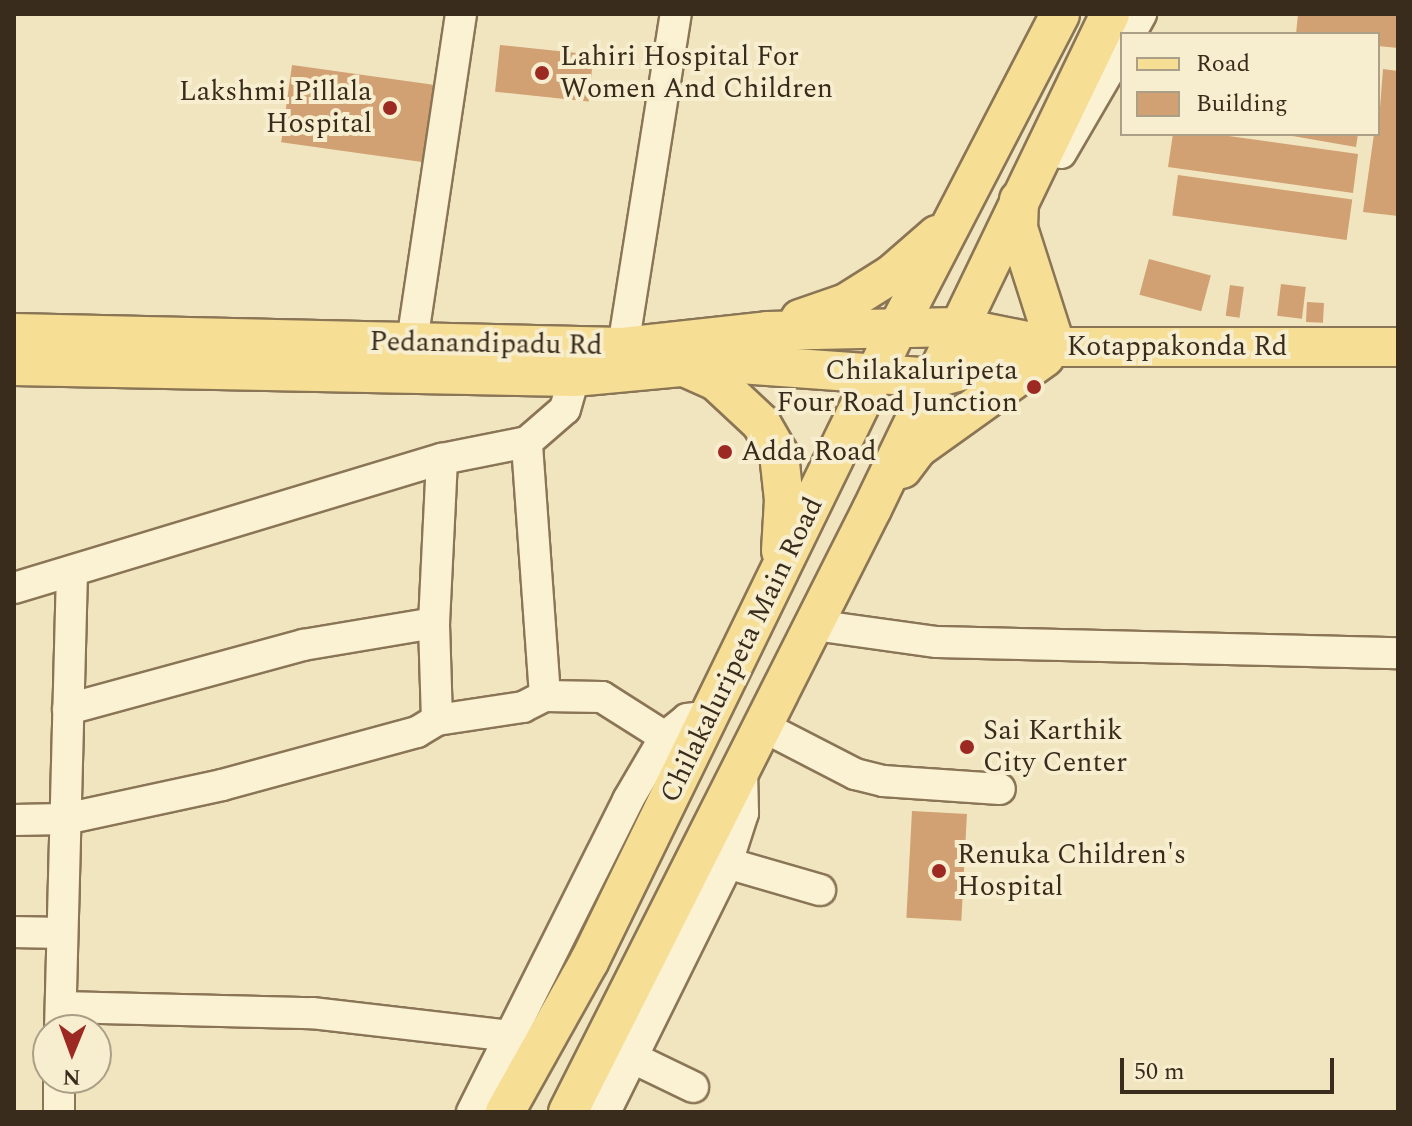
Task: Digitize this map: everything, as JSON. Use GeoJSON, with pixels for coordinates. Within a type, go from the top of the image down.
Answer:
{"type":"FeatureCollection","features":[{"type":"Feature","properties":{"kind":"main road","name":"Chilakaluripeta Main Road"},"geometry":{"type":"LineString","coordinates":[[505,1112],[589,962],[898,327],[1060,14]]}},
{"type":"Feature","properties":{"kind":"main road","name":"Chilakaluripeta Main Road"},"geometry":{"type":"LineString","coordinates":[[568,1112],[872,509],[958,327],[1018,211],[1110,14]]}},
{"type":"Feature","properties":{"kind":"main road"},"geometry":{"type":"LineString","coordinates":[[872,509],[918,448],[1027,374],[1056,347],[1018,211]]}},
{"type":"Feature","properties":{"kind":"main road"},"geometry":{"type":"LineString","coordinates":[[767,331],[846,303],[892,274],[951,223]]}},
{"type":"Feature","properties":{"kind":"main road","name":"Pedanandipadu Rd"},"geometry":{"type":"LineString","coordinates":[[14,333],[623,347],[767,331],[958,327]]}},
{"type":"Feature","properties":{"kind":"main road","name":"Kotappakonda Rd"},"geometry":{"type":"LineString","coordinates":[[958,327],[1056,347],[1398,347]]}},
{"type":"Feature","properties":{"kind":"main road","name":"Pedanandipadu Rd"},"geometry":{"type":"LineString","coordinates":[[14,366],[574,377],[726,363],[934,378],[1056,347]]}},
{"type":"Feature","properties":{"kind":"main road"},"geometry":{"type":"LineString","coordinates":[[684,367],[716,381],[761,423],[779,454],[784,500],[780,570]]}},
{"type":"Feature","properties":{"kind":"street"},"geometry":{"type":"LineString","coordinates":[[412,342],[461,14]]}},
{"type":"Feature","properties":{"kind":"street"},"geometry":{"type":"LineString","coordinates":[[623,347],[676,14]]}},
{"type":"Feature","properties":{"kind":"street"},"geometry":{"type":"LineString","coordinates":[[1131,32],[1141,14]]}},
{"type":"Feature","properties":{"kind":"street"},"geometry":{"type":"LineString","coordinates":[[1018,211],[1120,51]]}},
{"type":"Feature","properties":{"kind":"street"},"geometry":{"type":"LineString","coordinates":[[14,588],[442,459],[527,442],[565,409],[574,377]]}},
{"type":"Feature","properties":{"kind":"street"},"geometry":{"type":"LineString","coordinates":[[527,442],[545,696]]}},
{"type":"Feature","properties":{"kind":"street"},"geometry":{"type":"LineString","coordinates":[[437,720],[434,623],[442,459]]}},
{"type":"Feature","properties":{"kind":"street"},"geometry":{"type":"LineString","coordinates":[[60,1014],[72,571]]}},
{"type":"Feature","properties":{"kind":"street"},"geometry":{"type":"LineString","coordinates":[[68,709],[303,645],[434,623]]}},
{"type":"Feature","properties":{"kind":"street"},"geometry":{"type":"LineString","coordinates":[[814,625],[937,642],[1398,653]]}},
{"type":"Feature","properties":{"kind":"street"},"geometry":{"type":"LineString","coordinates":[[14,820],[65,819],[222,785],[417,732],[437,720],[523,707],[545,696],[602,697],[665,737]]}},
{"type":"Feature","properties":{"kind":"street"},"geometry":{"type":"LineString","coordinates":[[472,1112],[628,800],[665,737],[687,719],[711,716]]}},
{"type":"Feature","properties":{"kind":"street"},"geometry":{"type":"LineString","coordinates":[[605,1112],[727,863],[743,813],[742,768],[759,732],[855,774],[883,781],[1000,789]]}},
{"type":"Feature","properties":{"kind":"street"},"geometry":{"type":"LineString","coordinates":[[727,863],[820,890]]}},
{"type":"Feature","properties":{"kind":"street"},"geometry":{"type":"LineString","coordinates":[[14,932],[62,933]]}},
{"type":"Feature","properties":{"kind":"street"},"geometry":{"type":"LineString","coordinates":[[112,1017],[312,1013],[510,1036]]}},
{"type":"Feature","properties":{"kind":"street"},"geometry":{"type":"LineString","coordinates":[[631,1057],[693,1087]]}},
{"type":"Feature","properties":{"kind":"building"},"geometry":{"type":"Polygon","coordinates":[[[1298,14],[1398,14],[1398,48],[1380,46],[1380,32],[1296,32],[1298,14]]]}},
{"type":"Feature","properties":{"kind":"building"},"geometry":{"type":"Polygon","coordinates":[[[500,45],[593,55],[589,102],[495,92],[500,45]]]}},
{"type":"Feature","properties":{"kind":"building"},"geometry":{"type":"Polygon","coordinates":[[[292,65],[445,87],[435,164],[281,142],[292,65]]]}},
{"type":"Feature","properties":{"kind":"building"},"geometry":{"type":"Polygon","coordinates":[[[1383,69],[1398,71],[1398,216],[1363,212],[1374,136],[1380,136],[1383,69]]]}},
{"type":"Feature","properties":{"kind":"building"},"geometry":{"type":"Polygon","coordinates":[[[1173,136],[1228,136],[1358,154],[1353,193],[1168,167],[1173,136]]]}},
{"type":"Feature","properties":{"kind":"building"},"geometry":{"type":"Polygon","coordinates":[[[1293,136],[1358,136],[1356,147],[1293,136]]]}},
{"type":"Feature","properties":{"kind":"building"},"geometry":{"type":"Polygon","coordinates":[[[1178,175],[1352,199],[1347,240],[1172,216],[1178,175]]]}},
{"type":"Feature","properties":{"kind":"building"},"geometry":{"type":"Polygon","coordinates":[[[1149,259],[1211,276],[1201,311],[1139,295],[1149,259]]]}},
{"type":"Feature","properties":{"kind":"building"},"geometry":{"type":"Polygon","coordinates":[[[1281,284],[1306,287],[1302,319],[1277,316],[1281,284]]]}},
{"type":"Feature","properties":{"kind":"building"},"geometry":{"type":"Polygon","coordinates":[[[1230,285],[1244,287],[1240,318],[1226,316],[1230,285]]]}},
{"type":"Feature","properties":{"kind":"building"},"geometry":{"type":"Polygon","coordinates":[[[1307,302],[1324,303],[1323,323],[1306,322],[1307,302]]]}},
{"type":"Feature","properties":{"kind":"building"},"geometry":{"type":"Polygon","coordinates":[[[912,811],[967,814],[961,921],[906,918],[912,811]]]}},
{"type":"Feature","properties":{"kind":"place","name":"Lahiri Hospital For Women And Children"},"geometry":{"type":"Point","coordinates":[542,73]}},
{"type":"Feature","properties":{"kind":"place","name":"Lakshmi Pillala Hospital"},"geometry":{"type":"Point","coordinates":[390,108]}},
{"type":"Feature","properties":{"kind":"place","name":"Chilakaluripeta Four Road Junction"},"geometry":{"type":"Point","coordinates":[1034,387]}},
{"type":"Feature","properties":{"kind":"place","name":"Adda Road"},"geometry":{"type":"Point","coordinates":[725,452]}},
{"type":"Feature","properties":{"kind":"place","name":"Sai Karthik City Center"},"geometry":{"type":"Point","coordinates":[967,747]}},
{"type":"Feature","properties":{"kind":"place","name":"Renuka Children's Hospital"},"geometry":{"type":"Point","coordinates":[939,871]}}]}
